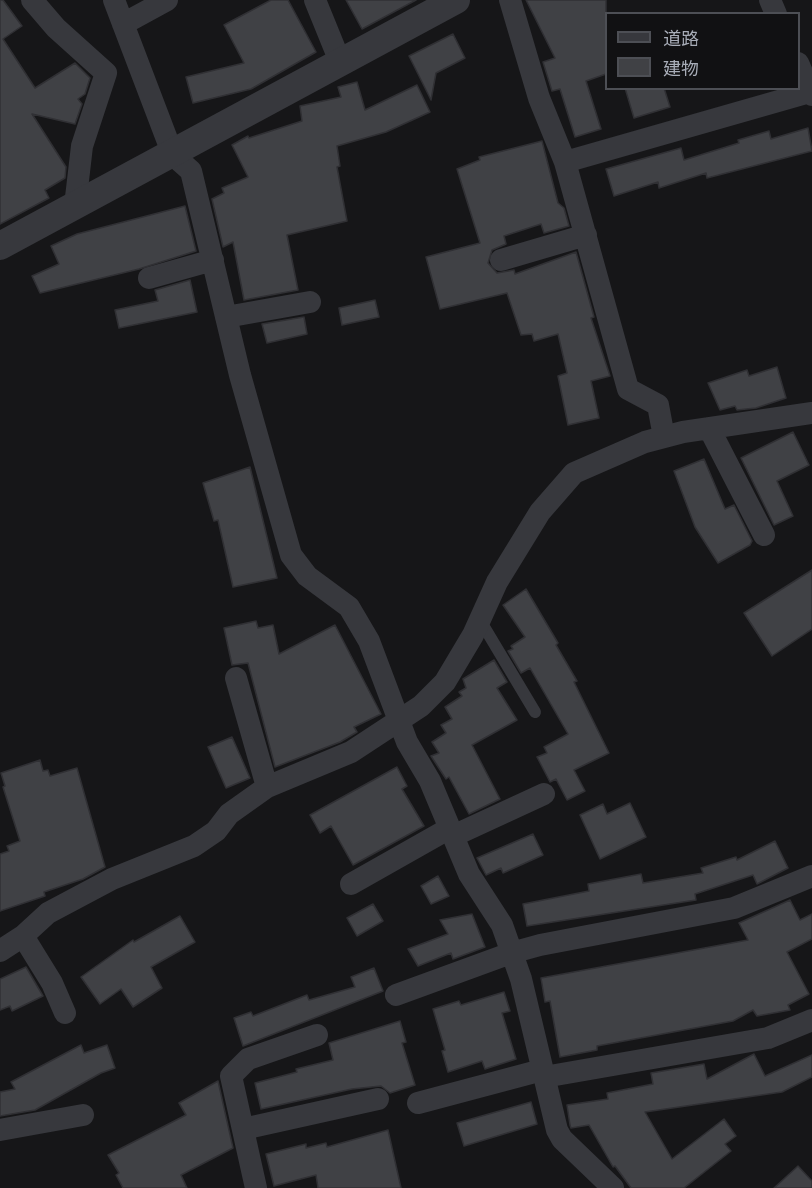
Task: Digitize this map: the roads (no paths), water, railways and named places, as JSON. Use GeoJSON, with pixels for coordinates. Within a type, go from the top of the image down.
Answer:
{"type":"FeatureCollection","features":[{"type":"Feature","properties":{"kind":"street"},"geometry":{"type":"LineString","coordinates":[[32,0],[56,27],[106,73],[82,146],[75,206]]}},
{"type":"Feature","properties":{"kind":"street"},"geometry":{"type":"LineString","coordinates":[[114,0],[173,155],[191,171],[226,317],[291,555],[307,576],[349,607],[369,641],[407,742],[430,782],[469,874],[498,918],[521,979],[557,1130],[562,1139],[613,1188]]}},
{"type":"Feature","properties":{"kind":"street"},"geometry":{"type":"LineString","coordinates":[[123,24],[167,0]]}},
{"type":"Feature","properties":{"kind":"street"},"geometry":{"type":"LineString","coordinates":[[315,0],[340,64]]}},
{"type":"Feature","properties":{"kind":"street"},"geometry":{"type":"LineString","coordinates":[[0,246],[173,155],[456,0]]}},
{"type":"Feature","properties":{"kind":"street"},"geometry":{"type":"LineString","coordinates":[[510,0],[539,98],[565,162],[628,388],[658,405],[664,437]]}},
{"type":"Feature","properties":{"kind":"street"},"geometry":{"type":"LineString","coordinates":[[565,162],[811,93],[800,68]]}},
{"type":"Feature","properties":{"kind":"street"},"geometry":{"type":"LineString","coordinates":[[501,261],[585,235]]}},
{"type":"Feature","properties":{"kind":"street"},"geometry":{"type":"LineString","coordinates":[[149,278],[213,260]]}},
{"type":"Feature","properties":{"kind":"street"},"geometry":{"type":"LineString","coordinates":[[226,317],[310,302]]}},
{"type":"Feature","properties":{"kind":"street"},"geometry":{"type":"LineString","coordinates":[[0,951],[23,936],[48,913],[112,879],[194,846],[216,831],[229,814],[267,787],[351,752],[421,706],[445,682],[480,620],[496,582],[534,522],[574,473],[613,454],[664,437],[812,413]]}},
{"type":"Feature","properties":{"kind":"street"},"geometry":{"type":"LineString","coordinates":[[709,428],[764,535]]}},
{"type":"Feature","properties":{"kind":"street"},"geometry":{"type":"LineString","coordinates":[[236,678],[267,787]]}},
{"type":"Feature","properties":{"kind":"street"},"geometry":{"type":"LineString","coordinates":[[351,884],[451,832],[544,794]]}},
{"type":"Feature","properties":{"kind":"street"},"geometry":{"type":"LineString","coordinates":[[396,995],[511,953],[734,908],[812,876]]}},
{"type":"Feature","properties":{"kind":"street"},"geometry":{"type":"LineString","coordinates":[[23,936],[52,982],[65,1013]]}},
{"type":"Feature","properties":{"kind":"street"},"geometry":{"type":"LineString","coordinates":[[418,1103],[543,1073],[768,1038],[812,1020]]}},
{"type":"Feature","properties":{"kind":"street"},"geometry":{"type":"LineString","coordinates":[[256,1188],[231,1076],[248,1059],[316,1035]]}},
{"type":"Feature","properties":{"kind":"street"},"geometry":{"type":"LineString","coordinates":[[243,1129],[378,1099]]}},
{"type":"Feature","properties":{"kind":"street"},"geometry":{"type":"LineString","coordinates":[[0,1130],[82,1115]]}},
{"type":"Feature","properties":{"kind":"lane"},"geometry":{"type":"LineString","coordinates":[[480,620],[535,712]]}}]}
